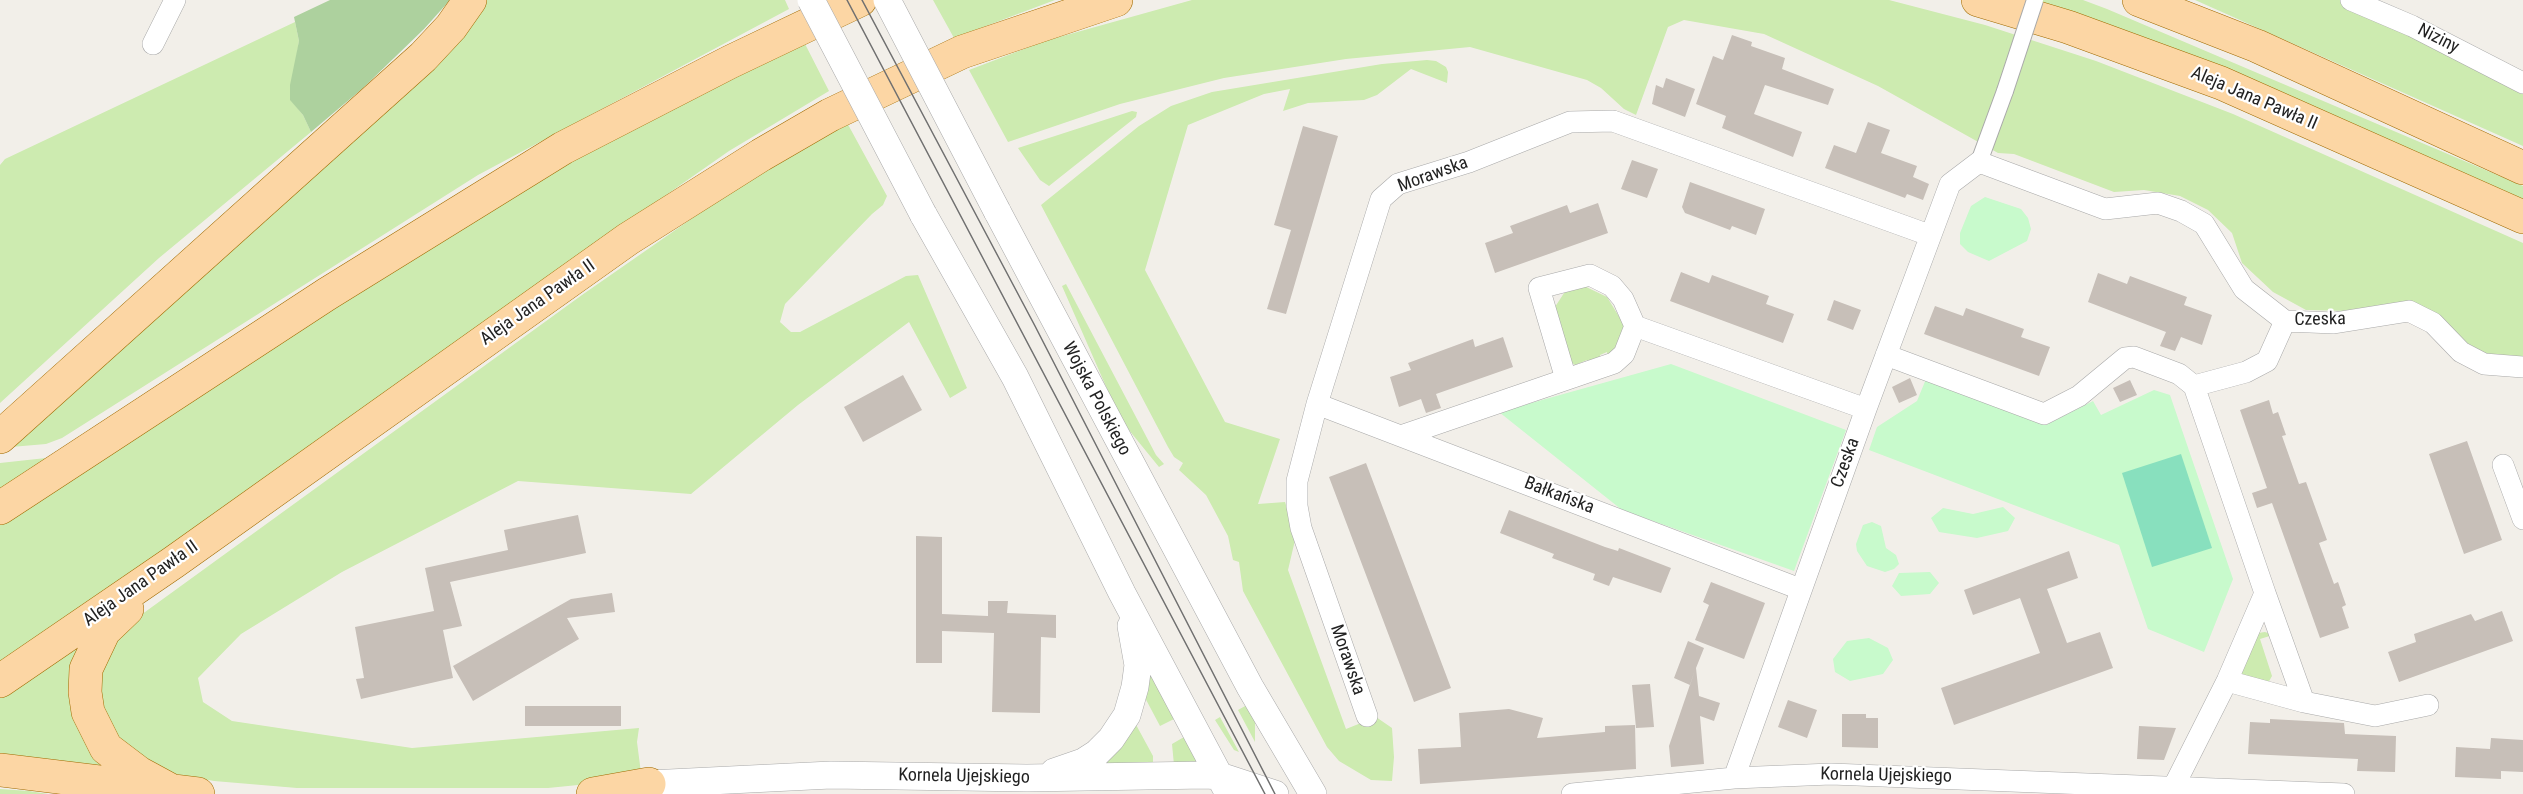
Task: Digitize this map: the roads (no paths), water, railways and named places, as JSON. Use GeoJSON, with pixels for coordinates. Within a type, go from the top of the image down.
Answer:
{"type":"FeatureCollection","features":[{"type":"Feature","properties":{"kind":"main road"},"geometry":{"type":"LineString","coordinates":[[0,437],[423,57],[451,27],[470,0]]}},
{"type":"Feature","properties":{"kind":"main road"},"geometry":{"type":"LineString","coordinates":[[0,508],[327,294],[553,154],[721,67],[860,0]]}},
{"type":"Feature","properties":{"kind":"main road","name":"Aleja Jana Pawła II"},"geometry":{"type":"LineString","coordinates":[[0,681],[174,562],[628,239],[761,155],[830,115],[962,52],[1116,0]]}},
{"type":"Feature","properties":{"kind":"main road","name":"Aleja Jana Pawła II"},"geometry":{"type":"LineString","coordinates":[[1978,0],[2108,40],[2221,83],[2523,217]]}},
{"type":"Feature","properties":{"kind":"main road"},"geometry":{"type":"LineString","coordinates":[[2139,0],[2257,46],[2523,168]]}},
{"type":"Feature","properties":{"kind":"main road"},"geometry":{"type":"LineString","coordinates":[[2471,144],[2523,161]]}},
{"type":"Feature","properties":{"kind":"main road"},"geometry":{"type":"LineString","coordinates":[[174,562],[104,631],[86,669],[85,692],[88,712],[106,748],[139,773],[186,793]]}},
{"type":"Feature","properties":{"kind":"main road"},"geometry":{"type":"LineString","coordinates":[[0,770],[186,793]]}},
{"type":"Feature","properties":{"kind":"main road"},"geometry":{"type":"LineString","coordinates":[[593,794],[649,784]]}},
{"type":"Feature","properties":{"kind":"street"},"geometry":{"type":"LineString","coordinates":[[153,44],[175,0]]}},
{"type":"Feature","properties":{"kind":"street"},"geometry":{"type":"LineString","coordinates":[[811,0],[923,214],[1015,377],[1122,593],[1225,785]]}},
{"type":"Feature","properties":{"kind":"street","name":"Wojska Polskiego"},"geometry":{"type":"LineString","coordinates":[[887,0],[1250,687],[1313,794]]}},
{"type":"Feature","properties":{"kind":"street"},"geometry":{"type":"LineString","coordinates":[[1979,162],[2035,0]]}},
{"type":"Feature","properties":{"kind":"street","name":"Niziny"},"geometry":{"type":"LineString","coordinates":[[2351,0],[2412,26],[2523,83]]}},
{"type":"Feature","properties":{"kind":"street","name":"Morawska"},"geometry":{"type":"LineString","coordinates":[[1367,716],[1301,528],[1297,506],[1297,481],[1317,404],[1381,199],[1398,184],[1469,162],[1570,122],[1613,121],[1929,236]]}},
{"type":"Feature","properties":{"kind":"street","name":"Czeska"},"geometry":{"type":"LineString","coordinates":[[1734,778],[1800,589],[1929,236],[1950,184],[1979,162],[2105,209],[2158,203],[2181,211],[2204,224],[2244,289],[2285,321],[2334,323],[2409,311],[2433,323],[2461,352],[2484,364],[2523,367]]}},
{"type":"Feature","properties":{"kind":"street"},"geometry":{"type":"LineString","coordinates":[[1401,436],[1614,363],[1624,354],[1635,326],[1623,299],[1612,286],[1590,275],[1539,288],[1566,379]]}},
{"type":"Feature","properties":{"kind":"street"},"geometry":{"type":"LineString","coordinates":[[2194,386],[2246,372],[2267,361],[2285,321]]}},
{"type":"Feature","properties":{"kind":"street"},"geometry":{"type":"LineString","coordinates":[[1635,326],[1866,408]]}},
{"type":"Feature","properties":{"kind":"street"},"geometry":{"type":"LineString","coordinates":[[1886,355],[2044,414],[2079,396],[2125,358],[2134,357],[2179,374],[2194,386],[2304,702]]}},
{"type":"Feature","properties":{"kind":"street","name":"Bałkańska"},"geometry":{"type":"LineString","coordinates":[[1317,404],[1800,589]]}},
{"type":"Feature","properties":{"kind":"street"},"geometry":{"type":"LineString","coordinates":[[2503,465],[2523,519]]}},
{"type":"Feature","properties":{"kind":"street"},"geometry":{"type":"LineString","coordinates":[[1027,778],[1083,762],[1111,739],[1127,715],[1136,687],[1138,665],[1135,638],[1122,593]]}},
{"type":"Feature","properties":{"kind":"street"},"geometry":{"type":"LineString","coordinates":[[2172,790],[2227,681],[2265,593]]}},
{"type":"Feature","properties":{"kind":"street"},"geometry":{"type":"LineString","coordinates":[[2227,681],[2304,702],[2375,716],[2428,705]]}},
{"type":"Feature","properties":{"kind":"street","name":"Kornela Ujejskiego"},"geometry":{"type":"LineString","coordinates":[[1579,794],[1734,778],[1831,774],[2067,788],[2344,794]]}},
{"type":"Feature","properties":{"kind":"street","name":"Kornela Ujejskiego"},"geometry":{"type":"LineString","coordinates":[[649,784],[831,775],[1027,778],[1225,785],[1275,794]]}},
{"type":"Feature","properties":{"kind":"tram line"},"geometry":{"type":"LineString","coordinates":[[847,0],[1265,794]]}},
{"type":"Feature","properties":{"kind":"tram line"},"geometry":{"type":"LineString","coordinates":[[862,0],[1035,326],[1275,794]]}}]}
